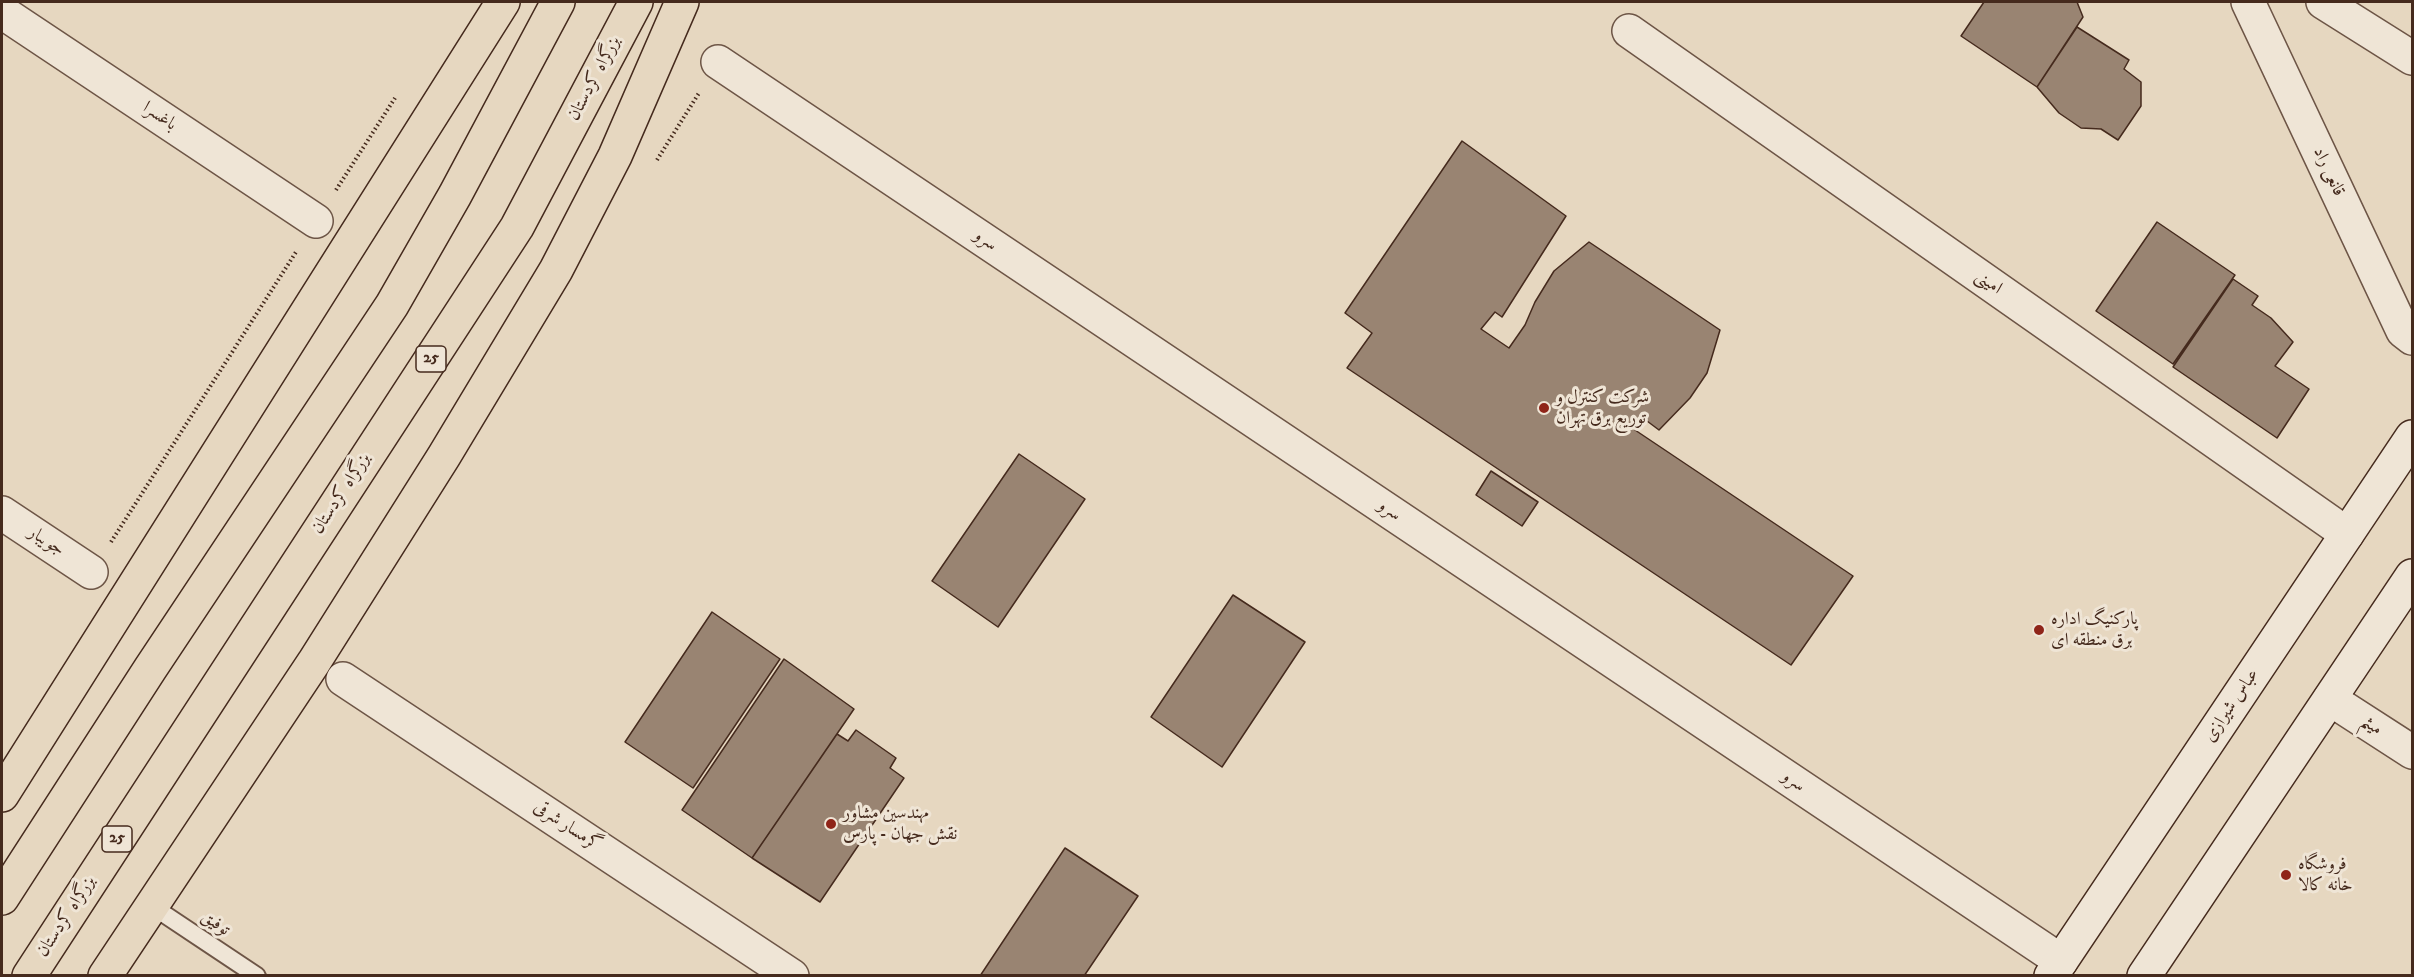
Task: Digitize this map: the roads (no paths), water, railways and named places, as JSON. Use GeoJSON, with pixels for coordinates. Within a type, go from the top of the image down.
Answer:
{"type":"FeatureCollection","features":[{"type":"Feature","properties":{"kind":"highway"},"geometry":{"type":"LineString","coordinates":[[2,795],[503,2]]}},
{"type":"Feature","properties":{"kind":"highway"},"geometry":{"type":"LineString","coordinates":[[2,898],[150,669],[392,305],[455,195],[558,2]]}},
{"type":"Feature","properties":{"kind":"highway","name":"بزرگراه کردستان"},"geometry":{"type":"LineString","coordinates":[[29,975],[517,227],[636,2]]}},
{"type":"Feature","properties":{"kind":"highway"},"geometry":{"type":"LineString","coordinates":[[105,975],[314,662],[444,456],[556,270],[615,156],[682,2]]}},
{"type":"Feature","properties":{"kind":"street","name":"قانعی‌ راد"},"geometry":{"type":"LineString","coordinates":[[2248,2],[2403,331],[2412,338]]}},
{"type":"Feature","properties":{"kind":"street"},"geometry":{"type":"LineString","coordinates":[[2324,2],[2412,58]]}},
{"type":"Feature","properties":{"kind":"street","name":"باغسرا"},"geometry":{"type":"LineString","coordinates":[[2,12],[316,221]]}},
{"type":"Feature","properties":{"kind":"street","name":"امینی"},"geometry":{"type":"LineString","coordinates":[[1629,31],[2348,534]]}},
{"type":"Feature","properties":{"kind":"street","name":"سرو"},"geometry":{"type":"LineString","coordinates":[[718,62],[2056,968]]}},
{"type":"Feature","properties":{"kind":"street","name":"عباس شیرازی"},"geometry":{"type":"LineString","coordinates":[[2056,968],[2412,437]]}},
{"type":"Feature","properties":{"kind":"street","name":"جویبار"},"geometry":{"type":"LineString","coordinates":[[2,513],[91,572]]}},
{"type":"Feature","properties":{"kind":"street"},"geometry":{"type":"LineString","coordinates":[[2144,975],[2412,576]]}},
{"type":"Feature","properties":{"kind":"street","name":"گرمسار شرقی"},"geometry":{"type":"LineString","coordinates":[[343,679],[792,975]]}},
{"type":"Feature","properties":{"kind":"street","name":"میثم"},"geometry":{"type":"LineString","coordinates":[[2330,699],[2412,752]]}},
{"type":"Feature","properties":{"kind":"lane","name":"توفیق"},"geometry":{"type":"LineString","coordinates":[[152,906],[257,975]]}},
{"type":"Feature","properties":{"kind":"place","name":"شرکت کنترل و توریع برق تهران"},"geometry":{"type":"Point","coordinates":[1544,408]}},
{"type":"Feature","properties":{"kind":"place","name":"پارکنیگ اداره برق منطقه ای"},"geometry":{"type":"Point","coordinates":[2039,630]}},
{"type":"Feature","properties":{"kind":"place","name":"مهندسین مشاور نقش جهان - پارس"},"geometry":{"type":"Point","coordinates":[831,824]}},
{"type":"Feature","properties":{"kind":"place","name":"فروشگاه خانه کالا"},"geometry":{"type":"Point","coordinates":[2286,875]}}]}
